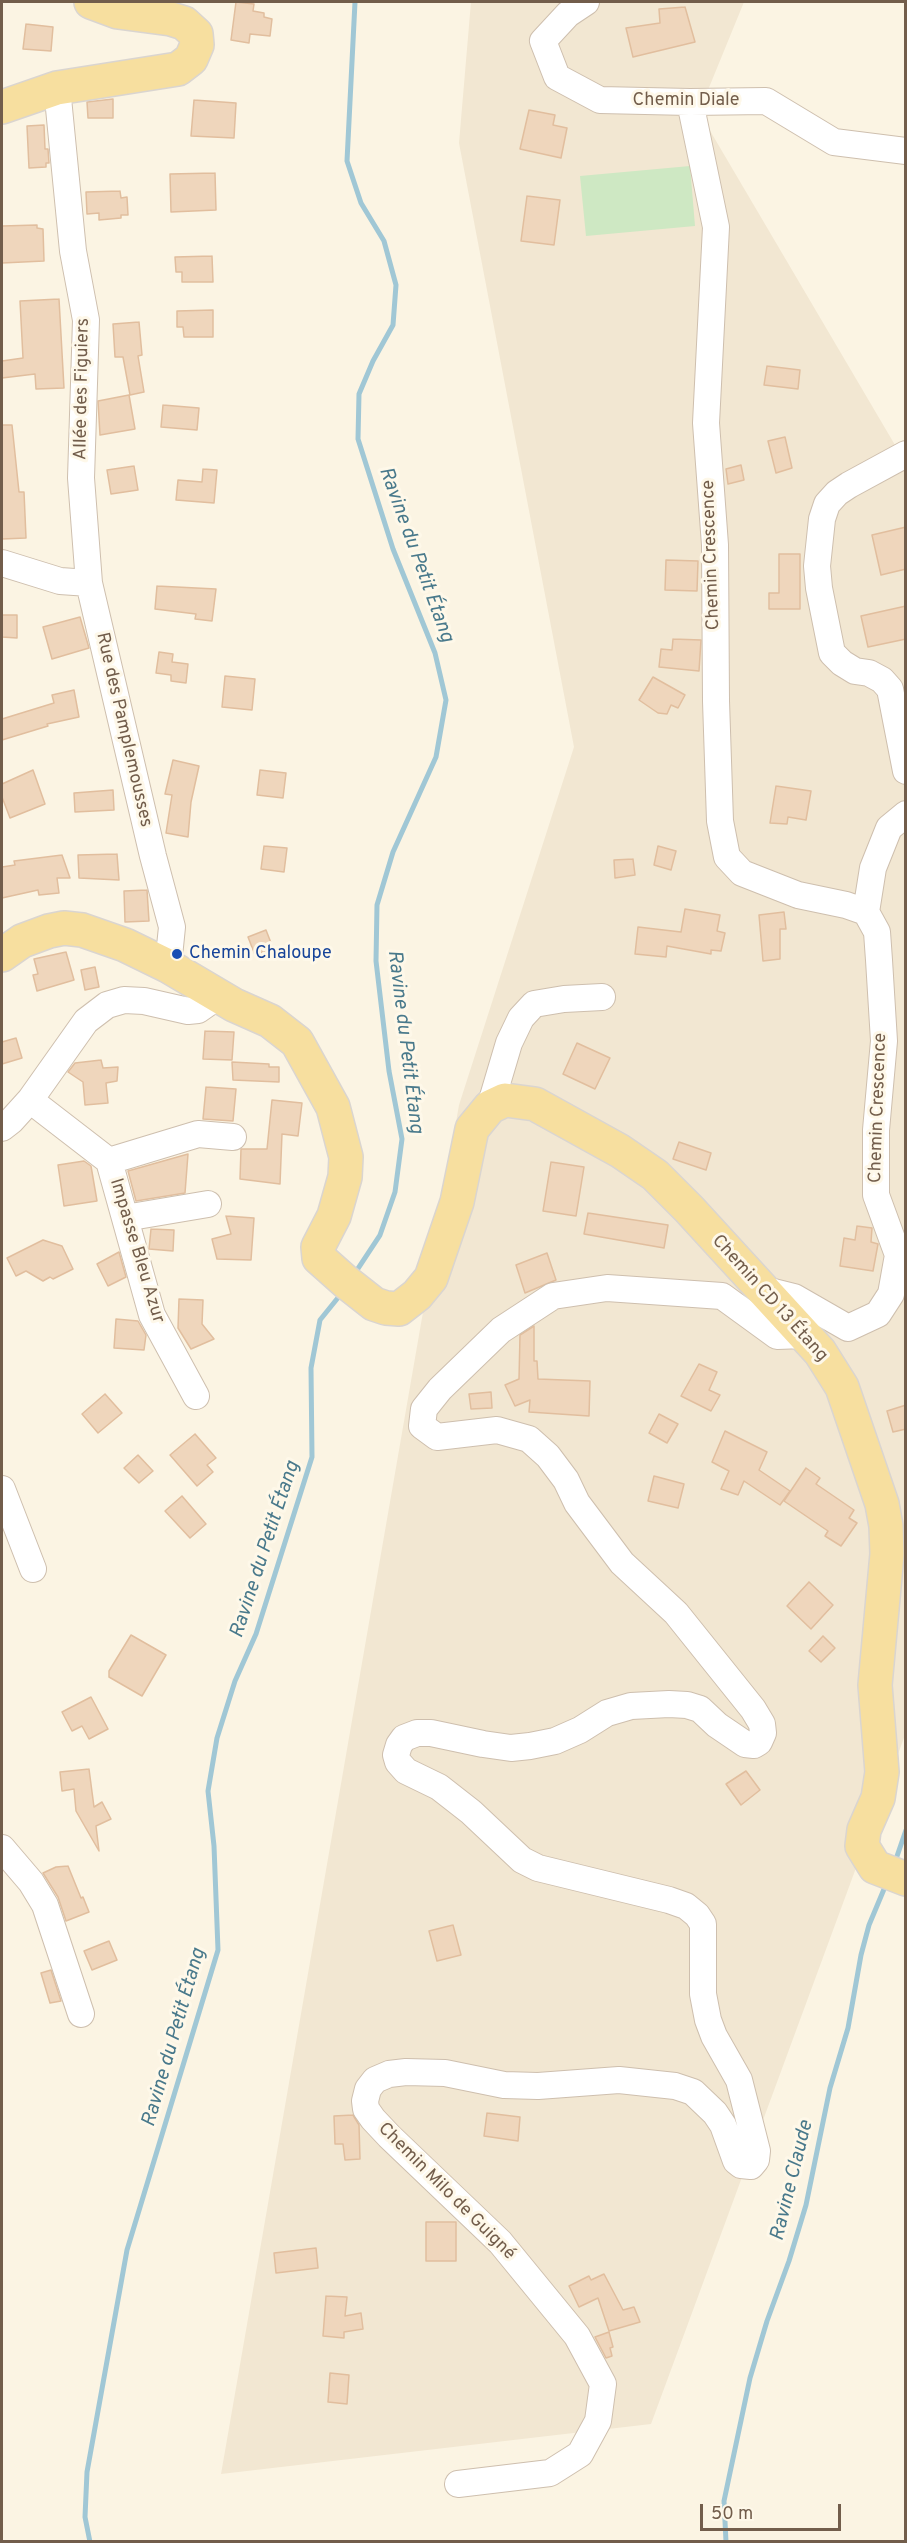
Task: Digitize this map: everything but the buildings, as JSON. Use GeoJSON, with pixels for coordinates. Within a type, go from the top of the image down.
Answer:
{"type":"FeatureCollection","features":[{"type":"Feature","properties":{"kind":"main road"},"geometry":{"type":"LineString","coordinates":[[2,107],[57,88],[178,69],[191,59],[197,45],[196,34],[184,23],[171,19],[118,12],[91,2]]}},
{"type":"Feature","properties":{"kind":"main road"},"geometry":{"type":"LineString","coordinates":[[2,955],[22,941],[64,928],[82,930],[125,945],[168,966],[251,1014],[270,1021],[297,1042],[333,1107],[346,1157],[345,1177],[334,1216],[318,1247],[319,1257],[324,1264],[374,1304],[386,1308],[399,1309],[417,1295],[431,1278],[457,1202],[472,1129],[490,1107]]}},
{"type":"Feature","properties":{"kind":"main road","name":"Chemin CD 13 Étang"},"geometry":{"type":"LineString","coordinates":[[490,1107],[505,1100],[535,1104],[643,1164],[689,1209],[820,1352],[842,1387],[882,1504],[886,1526],[886,1554],[875,1685],[882,1772],[878,1798],[864,1830],[862,1846],[875,1867],[906,1879]]}},
{"type":"Feature","properties":{"kind":"street","name":"Chemin Diale"},"geometry":{"type":"LineString","coordinates":[[586,2],[568,14],[543,41],[557,77],[600,100],[766,101],[834,142],[906,151]]}},
{"type":"Feature","properties":{"kind":"street","name":"Allée des Figuiers"},"geometry":{"type":"LineString","coordinates":[[57,88],[73,251],[86,320],[81,478],[89,583]]}},
{"type":"Feature","properties":{"kind":"street","name":"Chemin Crescence"},"geometry":{"type":"LineString","coordinates":[[690,102],[716,227],[706,423],[715,545],[716,701],[720,821],[727,857],[742,873],[798,895],[846,904],[866,912],[877,932],[884,1041],[876,1130],[876,1195],[898,1255],[891,1294],[878,1314],[848,1328],[794,1298],[762,1288]]}},
{"type":"Feature","properties":{"kind":"street"},"geometry":{"type":"LineString","coordinates":[[906,454],[849,484],[827,504],[820,527],[817,566],[832,653],[855,671],[869,673],[882,680],[891,689],[906,771]]}},
{"type":"Feature","properties":{"kind":"street"},"geometry":{"type":"LineString","coordinates":[[2,563],[60,581],[89,583]]}},
{"type":"Feature","properties":{"kind":"street","name":"Rue des Pamplemousses"},"geometry":{"type":"LineString","coordinates":[[89,583],[153,856],[172,927],[168,966]]}},
{"type":"Feature","properties":{"kind":"street"},"geometry":{"type":"LineString","coordinates":[[866,912],[873,867],[889,828],[906,814]]}},
{"type":"Feature","properties":{"kind":"street"},"geometry":{"type":"LineString","coordinates":[[2,1128],[30,1100],[86,1020],[107,1005],[124,1000],[144,1001],[188,1011],[198,1010],[208,1003],[215,993]]}},
{"type":"Feature","properties":{"kind":"street"},"geometry":{"type":"LineString","coordinates":[[490,1107],[509,1043],[521,1018],[534,1004],[564,999],[602,997]]}},
{"type":"Feature","properties":{"kind":"street","name":"Impasse Bleu Azur"},"geometry":{"type":"LineString","coordinates":[[30,1100],[109,1161],[152,1315],[196,1395]]}},
{"type":"Feature","properties":{"kind":"street"},"geometry":{"type":"LineString","coordinates":[[109,1161],[198,1134],[232,1137]]}},
{"type":"Feature","properties":{"kind":"street"},"geometry":{"type":"LineString","coordinates":[[124,1218],[208,1204]]}},
{"type":"Feature","properties":{"kind":"street","name":"Chemin Milo de Guigné"},"geometry":{"type":"LineString","coordinates":[[458,2484],[550,2473],[580,2454],[598,2421],[603,2384],[577,2337],[500,2242],[366,2109],[368,2089],[375,2080],[389,2074],[406,2072],[445,2073],[504,2085],[538,2086],[619,2080],[675,2086],[693,2092],[715,2113],[723,2125],[736,2161],[741,2166],[751,2166],[756,2160],[757,2151],[735,2071],[714,2036],[708,2020],[703,1994],[703,1924],[697,1915],[686,1906],[669,1900],[538,1868],[522,1860],[471,1812],[439,1786],[406,1771],[398,1762],[396,1755],[399,1745],[404,1738],[417,1733],[431,1733],[511,1748],[530,1746],[555,1741],[572,1734],[607,1713],[632,1706],[669,1704],[687,1705],[700,1709],[717,1725],[745,1744],[754,1745],[759,1742],[763,1733],[762,1724],[753,1709],[676,1613],[621,1563],[577,1503],[566,1480],[548,1456],[529,1439],[497,1430],[437,1437],[422,1426],[424,1410],[440,1389],[501,1329],[553,1296],[607,1288],[722,1296],[777,1336],[804,1335]]}},
{"type":"Feature","properties":{"kind":"street"},"geometry":{"type":"LineString","coordinates":[[2,1489],[33,1569]]}},
{"type":"Feature","properties":{"kind":"street"},"geometry":{"type":"LineString","coordinates":[[2,1848],[31,1882],[45,1905],[81,2014]]}},
{"type":"Feature","properties":{"kind":"shaded area"},"geometry":{"type":"Polygon","coordinates":[[[471,2],[744,2],[699,112],[905,462],[905,1735],[651,2424],[221,2474],[459,1105],[574,747],[459,143],[471,2]]]}},
{"type":"Feature","properties":{"kind":"green space"},"geometry":{"type":"Polygon","coordinates":[[[690,166],[695,226],[586,236],[580,176],[690,166]]]}},
{"type":"Feature","properties":{"kind":"waterway","name":"Ravine du Petit Étang"},"geometry":{"type":"LineString","coordinates":[[353,1276],[380,1235],[395,1192],[402,1139],[389,1071],[376,961],[377,905],[393,852],[436,757],[446,700],[435,653],[393,549],[358,439],[359,394],[373,361],[393,325],[396,285],[384,241],[361,203],[347,161],[355,2]]}},
{"type":"Feature","properties":{"kind":"waterway","name":"Ravine du Petit Étang"},"geometry":{"type":"LineString","coordinates":[[90,2542],[85,2517],[87,2472],[127,2250],[218,1950],[214,1846],[208,1791],[217,1738],[235,1681],[256,1634],[312,1457],[311,1368],[320,1320],[341,1294]]}},
{"type":"Feature","properties":{"kind":"waterway","name":"Ravine Claude"},"geometry":{"type":"LineString","coordinates":[[895,1862],[906,1830]]}},
{"type":"Feature","properties":{"kind":"waterway","name":"Ravine Claude"},"geometry":{"type":"LineString","coordinates":[[726,2542],[724,2501],[750,2378],[806,2205],[830,2088],[848,2028],[861,1955],[869,1925],[887,1882]]}},
{"type":"Feature","properties":{"kind":"place","name":"Chemin Chaloupe"},"geometry":{"type":"Point","coordinates":[177,954]}}]}
